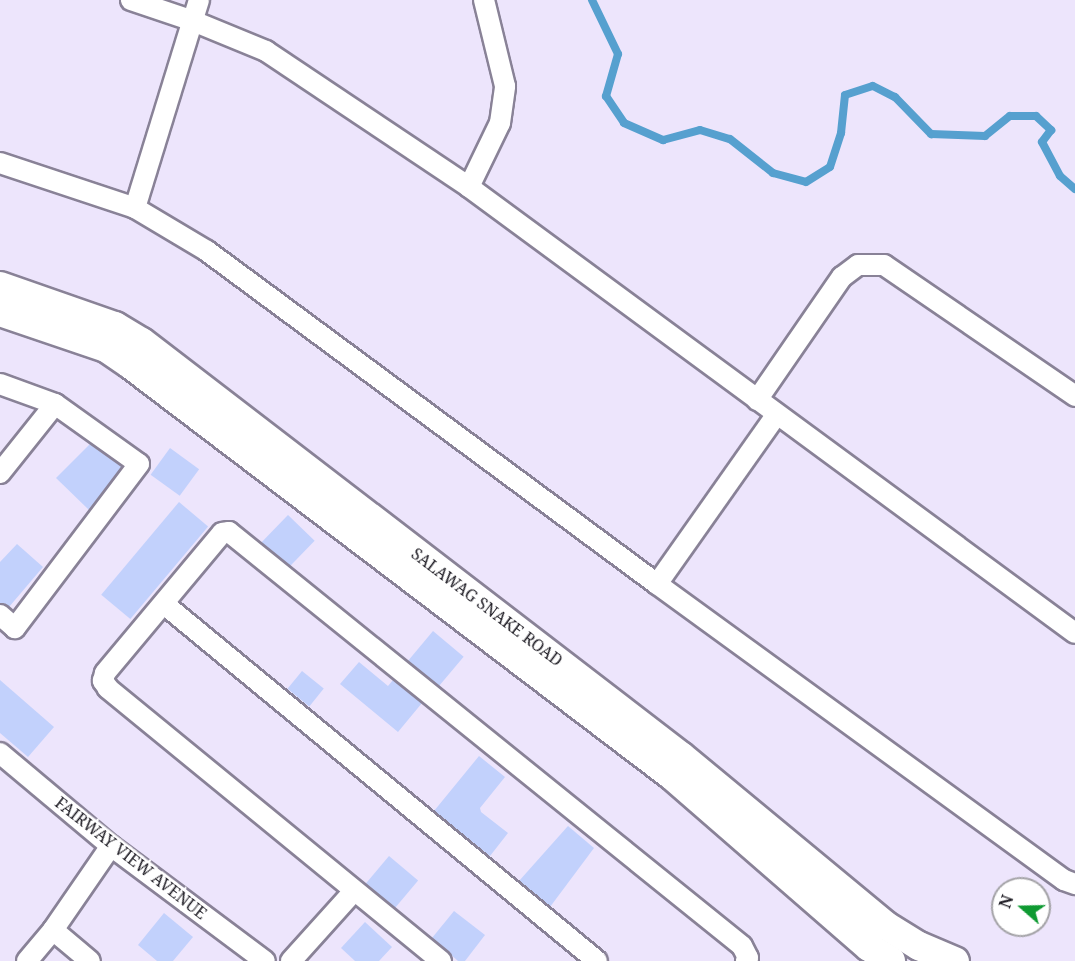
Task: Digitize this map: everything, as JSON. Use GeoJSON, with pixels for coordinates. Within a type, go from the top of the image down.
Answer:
{"type":"FeatureCollection","features":[{"type":"Feature","properties":{"kind":"main road","name":"SALAWAG SNAKE ROAD"},"geometry":{"type":"LineString","coordinates":[[0,286],[116,326],[142,342],[681,756],[885,926],[919,946],[955,961]]}},
{"type":"Feature","properties":{"kind":"main road","name":"SALAWAG SNAKE ROAD"},"geometry":{"type":"LineString","coordinates":[[0,312],[106,348],[130,364],[671,775],[869,947],[891,961]]}},
{"type":"Feature","properties":{"kind":"street"},"geometry":{"type":"LineString","coordinates":[[131,0],[193,21],[266,51],[469,187],[1075,633]]}},
{"type":"Feature","properties":{"kind":"street"},"geometry":{"type":"LineString","coordinates":[[135,208],[199,0]]}},
{"type":"Feature","properties":{"kind":"street"},"geometry":{"type":"LineString","coordinates":[[469,187],[500,123],[505,86],[484,0]]}},
{"type":"Feature","properties":{"kind":"street"},"geometry":{"type":"LineString","coordinates":[[0,163],[135,208],[207,251],[657,584],[1064,880],[1075,884]]}},
{"type":"Feature","properties":{"kind":"street"},"geometry":{"type":"LineString","coordinates":[[757,400],[842,277],[858,265],[884,265],[1075,396]]}},
{"type":"Feature","properties":{"kind":"street"},"geometry":{"type":"LineString","coordinates":[[0,384],[55,404],[139,464],[15,628],[0,615]]}},
{"type":"Feature","properties":{"kind":"street"},"geometry":{"type":"LineString","coordinates":[[0,473],[55,404]]}},
{"type":"Feature","properties":{"kind":"street"},"geometry":{"type":"LineString","coordinates":[[657,584],[776,415]]}},
{"type":"Feature","properties":{"kind":"street"},"geometry":{"type":"LineString","coordinates":[[441,961],[108,688],[103,681],[105,673],[222,533],[230,532],[742,946],[748,958],[746,961]]}},
{"type":"Feature","properties":{"kind":"street"},"geometry":{"type":"LineString","coordinates":[[164,604],[597,961]]}},
{"type":"Feature","properties":{"kind":"street","name":"FAIRWAY VIEW AVENUE"},"geometry":{"type":"LineString","coordinates":[[0,753],[111,846],[265,961]]}},
{"type":"Feature","properties":{"kind":"street"},"geometry":{"type":"LineString","coordinates":[[27,961],[52,930],[111,846]]}},
{"type":"Feature","properties":{"kind":"street"},"geometry":{"type":"LineString","coordinates":[[291,961],[354,891]]}},
{"type":"Feature","properties":{"kind":"street"},"geometry":{"type":"LineString","coordinates":[[52,930],[90,961]]}},
{"type":"Feature","properties":{"kind":"building"},"geometry":{"type":"Polygon","coordinates":[[[90,444],[122,467],[89,510],[56,478],[90,444]]]}},
{"type":"Feature","properties":{"kind":"building"},"geometry":{"type":"Polygon","coordinates":[[[170,448],[199,469],[180,496],[151,475],[170,448]]]}},
{"type":"Feature","properties":{"kind":"building"},"geometry":{"type":"Polygon","coordinates":[[[179,502],[208,526],[130,619],[101,595],[179,502]]]}},
{"type":"Feature","properties":{"kind":"building"},"geometry":{"type":"Polygon","coordinates":[[[288,515],[315,541],[288,568],[262,542],[288,515]]]}},
{"type":"Feature","properties":{"kind":"building"},"geometry":{"type":"Polygon","coordinates":[[[17,544],[43,567],[9,607],[0,603],[0,562],[17,544]]]}},
{"type":"Feature","properties":{"kind":"building"},"geometry":{"type":"Polygon","coordinates":[[[433,631],[464,657],[439,687],[408,661],[433,631]]]}},
{"type":"Feature","properties":{"kind":"building"},"geometry":{"type":"Polygon","coordinates":[[[359,662],[388,686],[393,680],[422,703],[398,732],[340,684],[359,662]]]}},
{"type":"Feature","properties":{"kind":"building"},"geometry":{"type":"Polygon","coordinates":[[[302,671],[324,689],[309,706],[288,689],[302,671]]]}},
{"type":"Feature","properties":{"kind":"building"},"geometry":{"type":"Polygon","coordinates":[[[0,680],[54,727],[28,757],[0,733],[0,680]]]}},
{"type":"Feature","properties":{"kind":"building"},"geometry":{"type":"Polygon","coordinates":[[[479,756],[505,777],[480,808],[481,812],[508,833],[490,856],[434,811],[479,756]]]}},
{"type":"Feature","properties":{"kind":"building"},"geometry":{"type":"Polygon","coordinates":[[[568,826],[594,848],[550,907],[519,881],[568,826]]]}},
{"type":"Feature","properties":{"kind":"building"},"geometry":{"type":"Polygon","coordinates":[[[389,856],[418,880],[395,908],[366,884],[389,856]]]}},
{"type":"Feature","properties":{"kind":"building"},"geometry":{"type":"Polygon","coordinates":[[[454,911],[485,935],[465,961],[458,961],[432,938],[454,911]]]}},
{"type":"Feature","properties":{"kind":"building"},"geometry":{"type":"Polygon","coordinates":[[[164,913],[193,937],[173,961],[157,961],[138,945],[164,913]]]}},
{"type":"Feature","properties":{"kind":"building"},"geometry":{"type":"Polygon","coordinates":[[[365,922],[392,947],[379,961],[355,961],[341,948],[365,922]]]}},
{"type":"Feature","properties":{"kind":"waterway"},"geometry":{"type":"LineString","coordinates":[[592,0],[618,54],[606,96],[624,123],[663,140],[700,130],[730,139],[773,173],[806,182],[830,167],[841,133],[845,95],[873,86],[895,97],[931,134],[985,136],[1010,116],[1036,116],[1051,130],[1042,142],[1060,176],[1075,189]]}}]}
